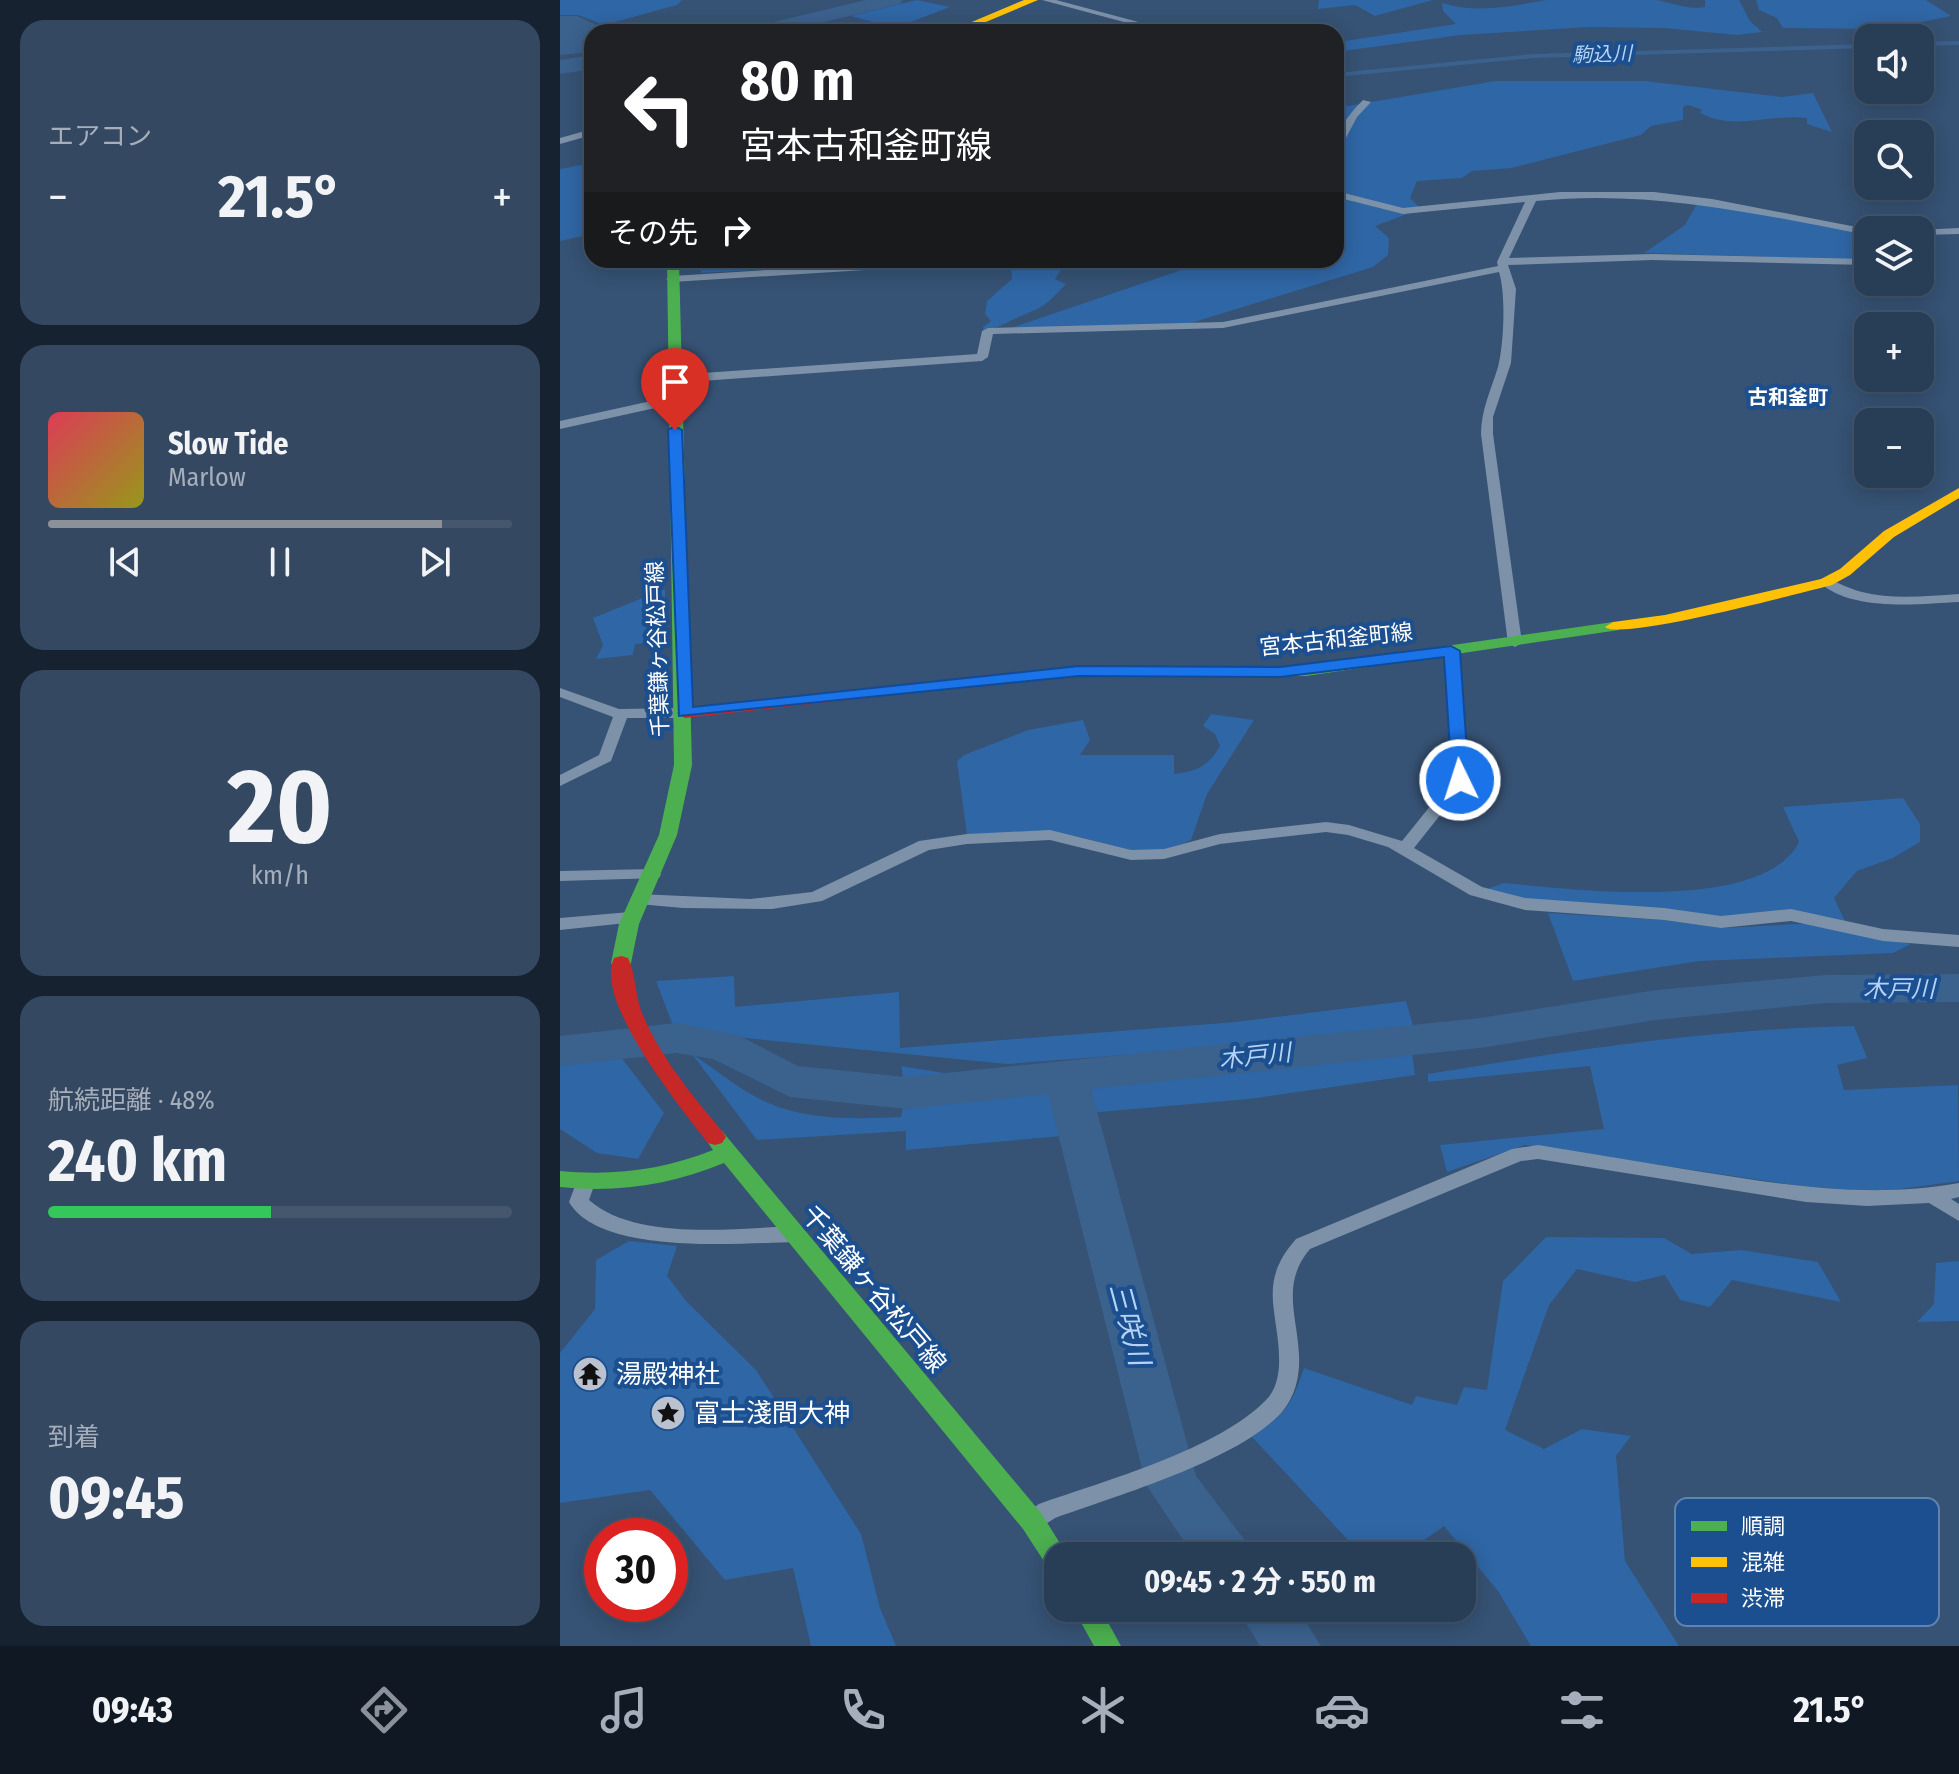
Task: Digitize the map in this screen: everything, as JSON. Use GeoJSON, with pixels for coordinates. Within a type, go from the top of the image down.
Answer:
{"type":"FeatureCollection","features":[{"type":"Feature","properties":{"kind":"main road"},"geometry":{"type":"LineString","coordinates":[[973,24],[1033,0]]}},
{"type":"Feature","properties":{"kind":"main road","name":"千葉鎌ヶ谷松戸線"},"geometry":{"type":"LineString","coordinates":[[673,268],[685,713],[680,791],[653,874],[630,918],[622,951],[621,977],[637,1022],[653,1049],[726,1153],[1032,1521],[1046,1542]]}},
{"type":"Feature","properties":{"kind":"main road","name":"宮本古和釜町線"},"geometry":{"type":"LineString","coordinates":[[685,713],[1079,671],[1280,672],[1515,643],[1724,609],[1826,582],[1845,572],[1889,534],[1959,492]]}},
{"type":"Feature","properties":{"kind":"main road"},"geometry":{"type":"LineString","coordinates":[[560,1179],[585,1183],[657,1177],[702,1165],[726,1153]]}},
{"type":"Feature","properties":{"kind":"main road"},"geometry":{"type":"LineString","coordinates":[[1094,1622],[1108,1646]]}},
{"type":"Feature","properties":{"kind":"street"},"geometry":{"type":"LineString","coordinates":[[1046,0],[1140,24]]}},
{"type":"Feature","properties":{"kind":"street"},"geometry":{"type":"LineString","coordinates":[[1344,132],[1366,102]]}},
{"type":"Feature","properties":{"kind":"street"},"geometry":{"type":"LineString","coordinates":[[560,141],[584,134]]}},
{"type":"Feature","properties":{"kind":"street"},"geometry":{"type":"LineString","coordinates":[[1344,196],[1403,211],[1590,194],[1679,197],[1854,229]]}},
{"type":"Feature","properties":{"kind":"street"},"geometry":{"type":"LineString","coordinates":[[1515,643],[1487,425],[1505,363],[1510,289],[1503,265],[1532,198]]}},
{"type":"Feature","properties":{"kind":"street"},"geometry":{"type":"LineString","coordinates":[[1934,232],[1959,231]]}},
{"type":"Feature","properties":{"kind":"street"},"geometry":{"type":"LineString","coordinates":[[674,379],[982,357],[988,331],[1223,325],[1503,265],[1652,257],[1854,262]]}},
{"type":"Feature","properties":{"kind":"street"},"geometry":{"type":"LineString","coordinates":[[672,279],[848,268]]}},
{"type":"Feature","properties":{"kind":"street"},"geometry":{"type":"LineString","coordinates":[[560,425],[674,400]]}},
{"type":"Feature","properties":{"kind":"street"},"geometry":{"type":"LineString","coordinates":[[1826,582],[1843,593],[1874,597],[1916,600],[1959,598]]}},
{"type":"Feature","properties":{"kind":"street"},"geometry":{"type":"LineString","coordinates":[[1404,849],[1460,780],[1451,651]]}},
{"type":"Feature","properties":{"kind":"street"},"geometry":{"type":"LineString","coordinates":[[560,692],[621,715],[685,713]]}},
{"type":"Feature","properties":{"kind":"street"},"geometry":{"type":"LineString","coordinates":[[560,781],[606,758],[621,715]]}},
{"type":"Feature","properties":{"kind":"street"},"geometry":{"type":"LineString","coordinates":[[638,899],[738,905],[798,901],[816,897],[925,845],[1016,835],[1075,839],[1131,855],[1164,854],[1249,834],[1326,827],[1349,830],[1404,849],[1476,891],[1525,904],[1664,914],[1721,922],[1791,915],[1883,935],[1959,941]]}},
{"type":"Feature","properties":{"kind":"street"},"geometry":{"type":"LineString","coordinates":[[560,876],[653,874]]}},
{"type":"Feature","properties":{"kind":"street"},"geometry":{"type":"LineString","coordinates":[[560,924],[630,918]]}},
{"type":"Feature","properties":{"kind":"street"},"geometry":{"type":"LineString","coordinates":[[1032,1521],[1047,1511],[1168,1466],[1241,1433],[1268,1413],[1286,1386],[1288,1351],[1281,1276],[1294,1251],[1303,1244],[1519,1154],[1538,1152],[1808,1196],[1887,1200],[1959,1190]]}},
{"type":"Feature","properties":{"kind":"street"},"geometry":{"type":"LineString","coordinates":[[585,1183],[579,1202],[587,1214],[629,1229],[681,1234],[796,1234]]}},
{"type":"Feature","properties":{"kind":"street"},"geometry":{"type":"LineString","coordinates":[[1933,1196],[1959,1214]]}},
{"type":"Feature","properties":{"kind":"shaded area"},"geometry":{"type":"Polygon","coordinates":[[[560,0],[682,0],[677,5],[608,24],[578,15],[560,15],[560,0]]]}},
{"type":"Feature","properties":{"kind":"shaded area"},"geometry":{"type":"Polygon","coordinates":[[[917,0],[950,7],[905,24],[880,24],[851,16],[917,0]]]}},
{"type":"Feature","properties":{"kind":"shaded area"},"geometry":{"type":"Polygon","coordinates":[[[1319,0],[1433,0],[1375,16],[1355,5],[1318,9],[1319,0]]]}},
{"type":"Feature","properties":{"kind":"shaded area"},"geometry":{"type":"Polygon","coordinates":[[[1546,0],[1655,0],[1698,8],[1705,7],[1705,0],[1739,0],[1750,21],[1762,32],[1737,35],[1664,28],[1589,27],[1461,35],[1344,51],[1345,41],[1456,24],[1443,11],[1442,3],[1468,8],[1546,0]]]}},
{"type":"Feature","properties":{"kind":"shaded area"},"geometry":{"type":"Polygon","coordinates":[[[1756,0],[1926,0],[1951,16],[1912,24],[1854,24],[1854,29],[1783,28],[1777,18],[1759,10],[1756,0]]]}},
{"type":"Feature","properties":{"kind":"shaded area"},"geometry":{"type":"Polygon","coordinates":[[[560,16],[577,16],[594,24],[584,24],[584,53],[560,55],[560,16]]]}},
{"type":"Feature","properties":{"kind":"shaded area"},"geometry":{"type":"Polygon","coordinates":[[[1495,81],[1645,81],[1782,97],[1813,93],[1832,132],[1807,124],[1807,118],[1725,121],[1712,118],[1699,112],[1703,110],[1688,105],[1683,107],[1683,120],[1651,126],[1641,135],[1511,168],[1472,171],[1462,178],[1417,181],[1410,198],[1421,209],[1375,226],[1389,238],[1388,255],[1373,267],[1188,324],[1011,328],[1187,268],[1344,268],[1344,107],[1495,81]]]}},
{"type":"Feature","properties":{"kind":"shaded area"},"geometry":{"type":"Polygon","coordinates":[[[584,164],[584,236],[560,241],[560,169],[584,164]]]}},
{"type":"Feature","properties":{"kind":"shaded area"},"geometry":{"type":"Polygon","coordinates":[[[1698,202],[1854,230],[1854,260],[1644,253],[1685,225],[1698,202]]]}},
{"type":"Feature","properties":{"kind":"shaded area"},"geometry":{"type":"Polygon","coordinates":[[[701,268],[792,268],[701,273],[701,268]]]}},
{"type":"Feature","properties":{"kind":"shaded area"},"geometry":{"type":"Polygon","coordinates":[[[1011,268],[1062,268],[1055,279],[1066,284],[1034,311],[986,329],[984,333],[983,327],[991,321],[985,314],[987,301],[1012,279],[1011,268]]]}},
{"type":"Feature","properties":{"kind":"shaded area"},"geometry":{"type":"Polygon","coordinates":[[[665,589],[665,642],[635,644],[633,655],[596,659],[603,645],[593,618],[665,589]]]}},
{"type":"Feature","properties":{"kind":"shaded area"},"geometry":{"type":"Polygon","coordinates":[[[1211,714],[1254,720],[1207,794],[1191,840],[1170,848],[1136,851],[1054,833],[967,835],[957,761],[964,755],[1028,730],[1083,720],[1090,740],[1080,755],[1174,755],[1174,774],[1182,773],[1206,763],[1220,746],[1215,734],[1203,726],[1211,714]]]}},
{"type":"Feature","properties":{"kind":"shaded area"},"geometry":{"type":"Polygon","coordinates":[[[1903,798],[1920,824],[1920,842],[1893,858],[1857,871],[1834,898],[1845,921],[1796,914],[1717,916],[1601,909],[1513,896],[1487,889],[1504,883],[1618,892],[1664,892],[1747,880],[1779,865],[1799,842],[1783,807],[1903,798]]]}},
{"type":"Feature","properties":{"kind":"shaded area"},"geometry":{"type":"Polygon","coordinates":[[[1548,913],[1664,920],[1723,928],[1816,923],[1911,944],[1893,953],[1699,961],[1573,981],[1548,913]]]}},
{"type":"Feature","properties":{"kind":"shaded area"},"geometry":{"type":"Polygon","coordinates":[[[734,976],[735,1007],[899,992],[900,1048],[1236,1022],[1406,1001],[1415,1033],[1007,1064],[675,1031],[656,981],[734,976]]]}},
{"type":"Feature","properties":{"kind":"shaded area"},"geometry":{"type":"Polygon","coordinates":[[[1854,1026],[1867,1058],[1837,1065],[1844,1090],[1958,1085],[1959,1181],[1879,1192],[1800,1186],[1525,1145],[1447,1172],[1440,1145],[1604,1129],[1590,1066],[1428,1082],[1428,1074],[1693,1036],[1854,1026]]]}},
{"type":"Feature","properties":{"kind":"shaded area"},"geometry":{"type":"Polygon","coordinates":[[[560,1036],[607,1039],[664,1113],[638,1159],[597,1153],[560,1129],[560,1036]]]}},
{"type":"Feature","properties":{"kind":"shaded area"},"geometry":{"type":"Polygon","coordinates":[[[1411,1046],[1415,1075],[1249,1099],[1088,1113],[1077,1074],[1411,1046]]]}},
{"type":"Feature","properties":{"kind":"shaded area"},"geometry":{"type":"Polygon","coordinates":[[[692,1054],[742,1089],[776,1106],[811,1115],[847,1118],[901,1117],[906,1093],[901,1066],[1005,1083],[1060,1074],[1073,1135],[906,1150],[906,1131],[757,1140],[692,1054]]]}},
{"type":"Feature","properties":{"kind":"shaded area"},"geometry":{"type":"Polygon","coordinates":[[[1546,1237],[1664,1238],[1692,1254],[1741,1250],[1818,1262],[1841,1302],[1732,1280],[1710,1307],[1680,1300],[1665,1275],[1635,1282],[1577,1269],[1549,1305],[1505,1430],[1544,1449],[1582,1429],[1631,1436],[1616,1456],[1625,1561],[1679,1646],[1531,1646],[1498,1591],[1476,1565],[1476,1542],[1457,1542],[1444,1526],[1422,1542],[1350,1542],[1251,1436],[1286,1408],[1304,1368],[1412,1405],[1416,1396],[1457,1405],[1464,1387],[1487,1390],[1503,1281],[1546,1237]]]}},
{"type":"Feature","properties":{"kind":"shaded area"},"geometry":{"type":"Polygon","coordinates":[[[629,1241],[677,1246],[667,1276],[687,1302],[756,1370],[861,1534],[880,1608],[896,1646],[811,1646],[793,1568],[725,1580],[688,1536],[688,1518],[673,1518],[650,1490],[560,1503],[560,1353],[595,1309],[596,1260],[629,1241]]]}},
{"type":"Feature","properties":{"kind":"shaded area"},"geometry":{"type":"Polygon","coordinates":[[[1959,1261],[1959,1321],[1917,1322],[1934,1304],[1936,1263],[1959,1261]]]}},
{"type":"Feature","properties":{"kind":"waterway"},"geometry":{"type":"LineString","coordinates":[[790,24],[893,0]]}},
{"type":"Feature","properties":{"kind":"waterway","name":"駒込川"},"geometry":{"type":"LineString","coordinates":[[1934,44],[1959,43]]}},
{"type":"Feature","properties":{"kind":"waterway","name":"駒込川"},"geometry":{"type":"LineString","coordinates":[[1344,74],[1533,56],[1854,46]]}},
{"type":"Feature","properties":{"kind":"waterway"},"geometry":{"type":"LineString","coordinates":[[560,67],[584,63]]}},
{"type":"Feature","properties":{"kind":"waterway","name":"木戸川"},"geometry":{"type":"LineString","coordinates":[[560,1051],[676,1038],[723,1046],[790,1081],[906,1093],[1480,1033],[1656,1005],[1826,989],[1959,988]]}},
{"type":"Feature","properties":{"kind":"waterway","name":"三咲川"},"geometry":{"type":"LineString","coordinates":[[1066,1078],[1172,1485],[1215,1542]]}},
{"type":"Feature","properties":{"kind":"waterway","name":"三咲川"},"geometry":{"type":"LineString","coordinates":[[1275,1622],[1293,1646]]}},
{"type":"Feature","properties":{"kind":"traffic: fast"},"geometry":{"type":"LineString","coordinates":[[621,963],[629,924],[668,835],[683,765],[673,268]]}},
{"type":"Feature","properties":{"kind":"traffic: fast"},"geometry":{"type":"LineString","coordinates":[[1068,672],[1306,671],[1613,627]]}},
{"type":"Feature","properties":{"kind":"traffic: fast"},"geometry":{"type":"LineString","coordinates":[[715,1137],[1032,1521],[1046,1542]]}},
{"type":"Feature","properties":{"kind":"traffic: fast"},"geometry":{"type":"LineString","coordinates":[[560,1179],[603,1182],[645,1178],[686,1168],[726,1153]]}},
{"type":"Feature","properties":{"kind":"traffic: fast"},"geometry":{"type":"LineString","coordinates":[[1094,1622],[1108,1646]]}},
{"type":"Feature","properties":{"kind":"traffic: slow"},"geometry":{"type":"LineString","coordinates":[[973,24],[1033,0]]}},
{"type":"Feature","properties":{"kind":"traffic: slow"},"geometry":{"type":"LineString","coordinates":[[1613,627],[1665,620],[1826,582],[1845,572],[1889,534],[1959,492]]}},
{"type":"Feature","properties":{"kind":"traffic: jam"},"geometry":{"type":"LineString","coordinates":[[685,713],[1068,672]]}},
{"type":"Feature","properties":{"kind":"traffic: jam"},"geometry":{"type":"LineString","coordinates":[[621,963],[624,987],[641,1034],[684,1099],[715,1137]]}},
{"type":"Feature","properties":{"kind":"place","name":"湯殿神社"},"geometry":{"type":"Point","coordinates":[590,1374]}},
{"type":"Feature","properties":{"kind":"place","name":"富士淺間大神"},"geometry":{"type":"Point","coordinates":[668,1413]}},
{"type":"Feature","properties":{"kind":"district","name":"古和釜町"},"geometry":{"type":"Point","coordinates":[1788,397]}},
{"type":"Feature","properties":{"kind":"route"},"geometry":{"type":"LineString","coordinates":[[675,430],[685,713],[1079,671],[1306,671],[1451,651],[1460,780]]}}]}
